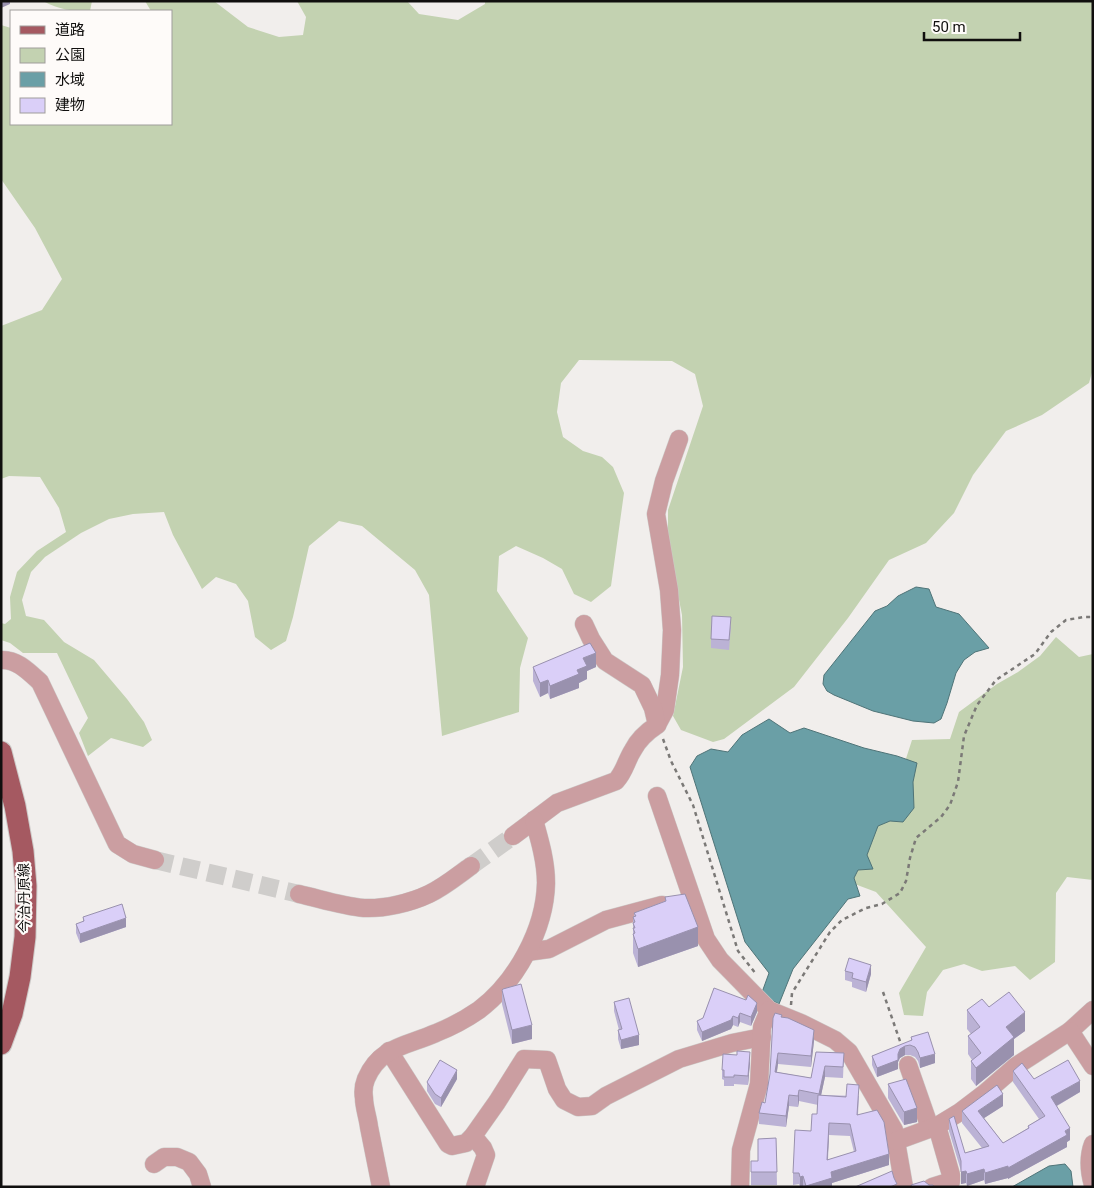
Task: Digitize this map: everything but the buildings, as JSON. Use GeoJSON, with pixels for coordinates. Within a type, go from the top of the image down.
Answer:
{"type":"FeatureCollection","features":[{"type":"Feature","properties":{"kind":"main road","name":"今治丹原線"},"geometry":{"type":"LineString","coordinates":[[1,752],[16,806],[26,886],[25,937],[20,977],[12,1014],[1,1044]]}},
{"type":"Feature","properties":{"kind":"street"},"geometry":{"type":"LineString","coordinates":[[512,836],[556,803],[616,781],[623,774],[633,750],[649,730],[657,725],[665,710],[670,675],[672,630],[669,590],[656,514],[664,482],[679,439]]}},
{"type":"Feature","properties":{"kind":"street"},"geometry":{"type":"LineString","coordinates":[[584,624],[591,639],[606,661],[642,685],[653,708],[657,725]]}},
{"type":"Feature","properties":{"kind":"street"},"geometry":{"type":"LineString","coordinates":[[1,660],[7,660],[24,667],[40,682],[117,844],[133,854],[155,860]]}},
{"type":"Feature","properties":{"kind":"street"},"geometry":{"type":"LineString","coordinates":[[657,796],[706,939],[720,960],[769,1010],[790,1011],[835,1040],[849,1052],[894,1130],[904,1187]]}},
{"type":"Feature","properties":{"kind":"street"},"geometry":{"type":"LineString","coordinates":[[381,1187],[364,1097],[365,1081],[375,1063],[389,1051],[436,1033],[479,1010],[498,994],[513,974],[527,952],[544,906],[546,883],[544,858],[534,820]]}},
{"type":"Feature","properties":{"kind":"street"},"geometry":{"type":"LineString","coordinates":[[299,894],[365,908],[387,907],[429,894],[470,866]]}},
{"type":"Feature","properties":{"kind":"street"},"geometry":{"type":"LineString","coordinates":[[527,952],[548,948],[606,920],[663,905],[692,900]]}},
{"type":"Feature","properties":{"kind":"street"},"geometry":{"type":"LineString","coordinates":[[740,1187],[741,1150],[759,1084],[762,1026],[769,1010]]}},
{"type":"Feature","properties":{"kind":"street"},"geometry":{"type":"LineString","coordinates":[[896,1140],[933,1127],[960,1112],[986,1093],[1016,1066],[1070,1031],[1093,1010]]}},
{"type":"Feature","properties":{"kind":"street"},"geometry":{"type":"LineString","coordinates":[[1070,1031],[1093,1066]]}},
{"type":"Feature","properties":{"kind":"street"},"geometry":{"type":"LineString","coordinates":[[389,1051],[448,1144],[452,1146],[466,1143],[473,1136],[524,1059],[547,1060],[557,1089],[564,1100],[578,1107],[592,1106],[606,1096],[679,1059],[732,1043],[762,1037]]}},
{"type":"Feature","properties":{"kind":"street"},"geometry":{"type":"LineString","coordinates":[[908,1065],[951,1175],[951,1181],[932,1187]]}},
{"type":"Feature","properties":{"kind":"street"},"geometry":{"type":"LineString","coordinates":[[473,1136],[486,1155],[475,1187]]}},
{"type":"Feature","properties":{"kind":"street"},"geometry":{"type":"LineString","coordinates":[[1093,1144],[1090,1172],[1093,1185]]}},
{"type":"Feature","properties":{"kind":"street"},"geometry":{"type":"LineString","coordinates":[[154,1164],[164,1157],[177,1157],[189,1162],[198,1174],[202,1187]]}},
{"type":"Feature","properties":{"kind":"path"},"geometry":{"type":"LineString","coordinates":[[790,1011],[792,993],[830,932],[842,920],[866,908],[882,904],[900,893],[906,880],[916,838],[941,817],[950,805],[958,782],[964,736],[977,705],[996,680],[1035,654],[1051,632],[1066,620],[1093,617]]}},
{"type":"Feature","properties":{"kind":"path"},"geometry":{"type":"LineString","coordinates":[[657,725],[671,761],[693,805],[738,951],[760,979]]}},
{"type":"Feature","properties":{"kind":"path"},"geometry":{"type":"LineString","coordinates":[[883,992],[908,1065]]}},
{"type":"Feature","properties":{"kind":"path"},"geometry":{"type":"LineString","coordinates":[[784,1000],[790,1011]]}},
{"type":"Feature","properties":{"kind":"green space"},"geometry":{"type":"Polygon","coordinates":[[[43,1],[92,1],[90,10],[72,10],[43,1]]]}},
{"type":"Feature","properties":{"kind":"green space"},"geometry":{"type":"Polygon","coordinates":[[[145,1],[214,1],[248,27],[279,37],[303,35],[306,17],[297,1],[407,1],[419,14],[458,20],[485,4],[485,1],[1093,1],[1093,369],[1089,383],[1042,415],[1006,431],[973,475],[954,513],[926,543],[889,560],[848,618],[794,687],[724,739],[713,742],[681,730],[673,716],[683,667],[682,615],[668,544],[668,510],[703,406],[695,374],[672,361],[579,360],[561,383],[557,412],[563,437],[583,451],[602,457],[613,467],[624,493],[611,586],[591,602],[574,594],[562,569],[543,558],[516,546],[499,556],[497,591],[528,638],[520,668],[519,712],[442,736],[429,595],[415,570],[362,526],[339,521],[309,546],[286,641],[271,650],[255,637],[248,601],[236,584],[216,577],[202,589],[173,535],[164,512],[133,514],[109,519],[81,533],[45,557],[31,572],[22,600],[26,616],[44,620],[64,642],[94,660],[144,722],[152,740],[143,747],[111,738],[88,756],[79,733],[88,718],[57,653],[23,653],[10,643],[1,640],[1,623],[5,624],[11,619],[10,597],[17,572],[37,551],[66,532],[59,508],[40,477],[9,476],[1,479],[1,326],[42,310],[62,279],[35,228],[1,179],[1,25],[10,28],[10,125],[172,125],[172,10],[150,10],[145,1]]]}},
{"type":"Feature","properties":{"kind":"green space"},"geometry":{"type":"Polygon","coordinates":[[[1056,637],[1079,657],[1093,654],[1093,880],[1067,877],[1056,893],[1055,962],[1030,980],[1015,966],[982,971],[964,964],[943,970],[927,992],[923,1016],[904,1015],[899,993],[926,947],[876,892],[844,880],[903,768],[912,740],[950,739],[959,712],[1040,656],[1056,637]]]}},
{"type":"Feature","properties":{"kind":"water"},"geometry":{"type":"Polygon","coordinates":[[[916,587],[929,589],[936,607],[959,614],[989,648],[975,652],[964,660],[956,673],[941,719],[934,723],[913,721],[873,711],[834,695],[827,691],[823,684],[824,675],[875,611],[887,606],[898,596],[916,587]]]}},
{"type":"Feature","properties":{"kind":"water"},"geometry":{"type":"Polygon","coordinates":[[[769,719],[790,733],[804,728],[917,763],[913,782],[914,808],[903,822],[890,821],[878,826],[867,855],[873,869],[858,870],[854,878],[860,896],[848,899],[793,969],[779,1004],[761,995],[769,973],[745,942],[690,767],[697,756],[711,749],[728,752],[742,735],[769,719]]]}},
{"type":"Feature","properties":{"kind":"water"},"geometry":{"type":"Polygon","coordinates":[[[1065,1164],[1071,1171],[1073,1187],[1012,1187],[1049,1166],[1065,1164]]]}},
{"type":"Feature","properties":{"kind":"tunnel"},"geometry":{"type":"LineString","coordinates":[[471,866],[513,836]]}},
{"type":"Feature","properties":{"kind":"tunnel"},"geometry":{"type":"LineString","coordinates":[[155,860],[299,894]]}}]}
